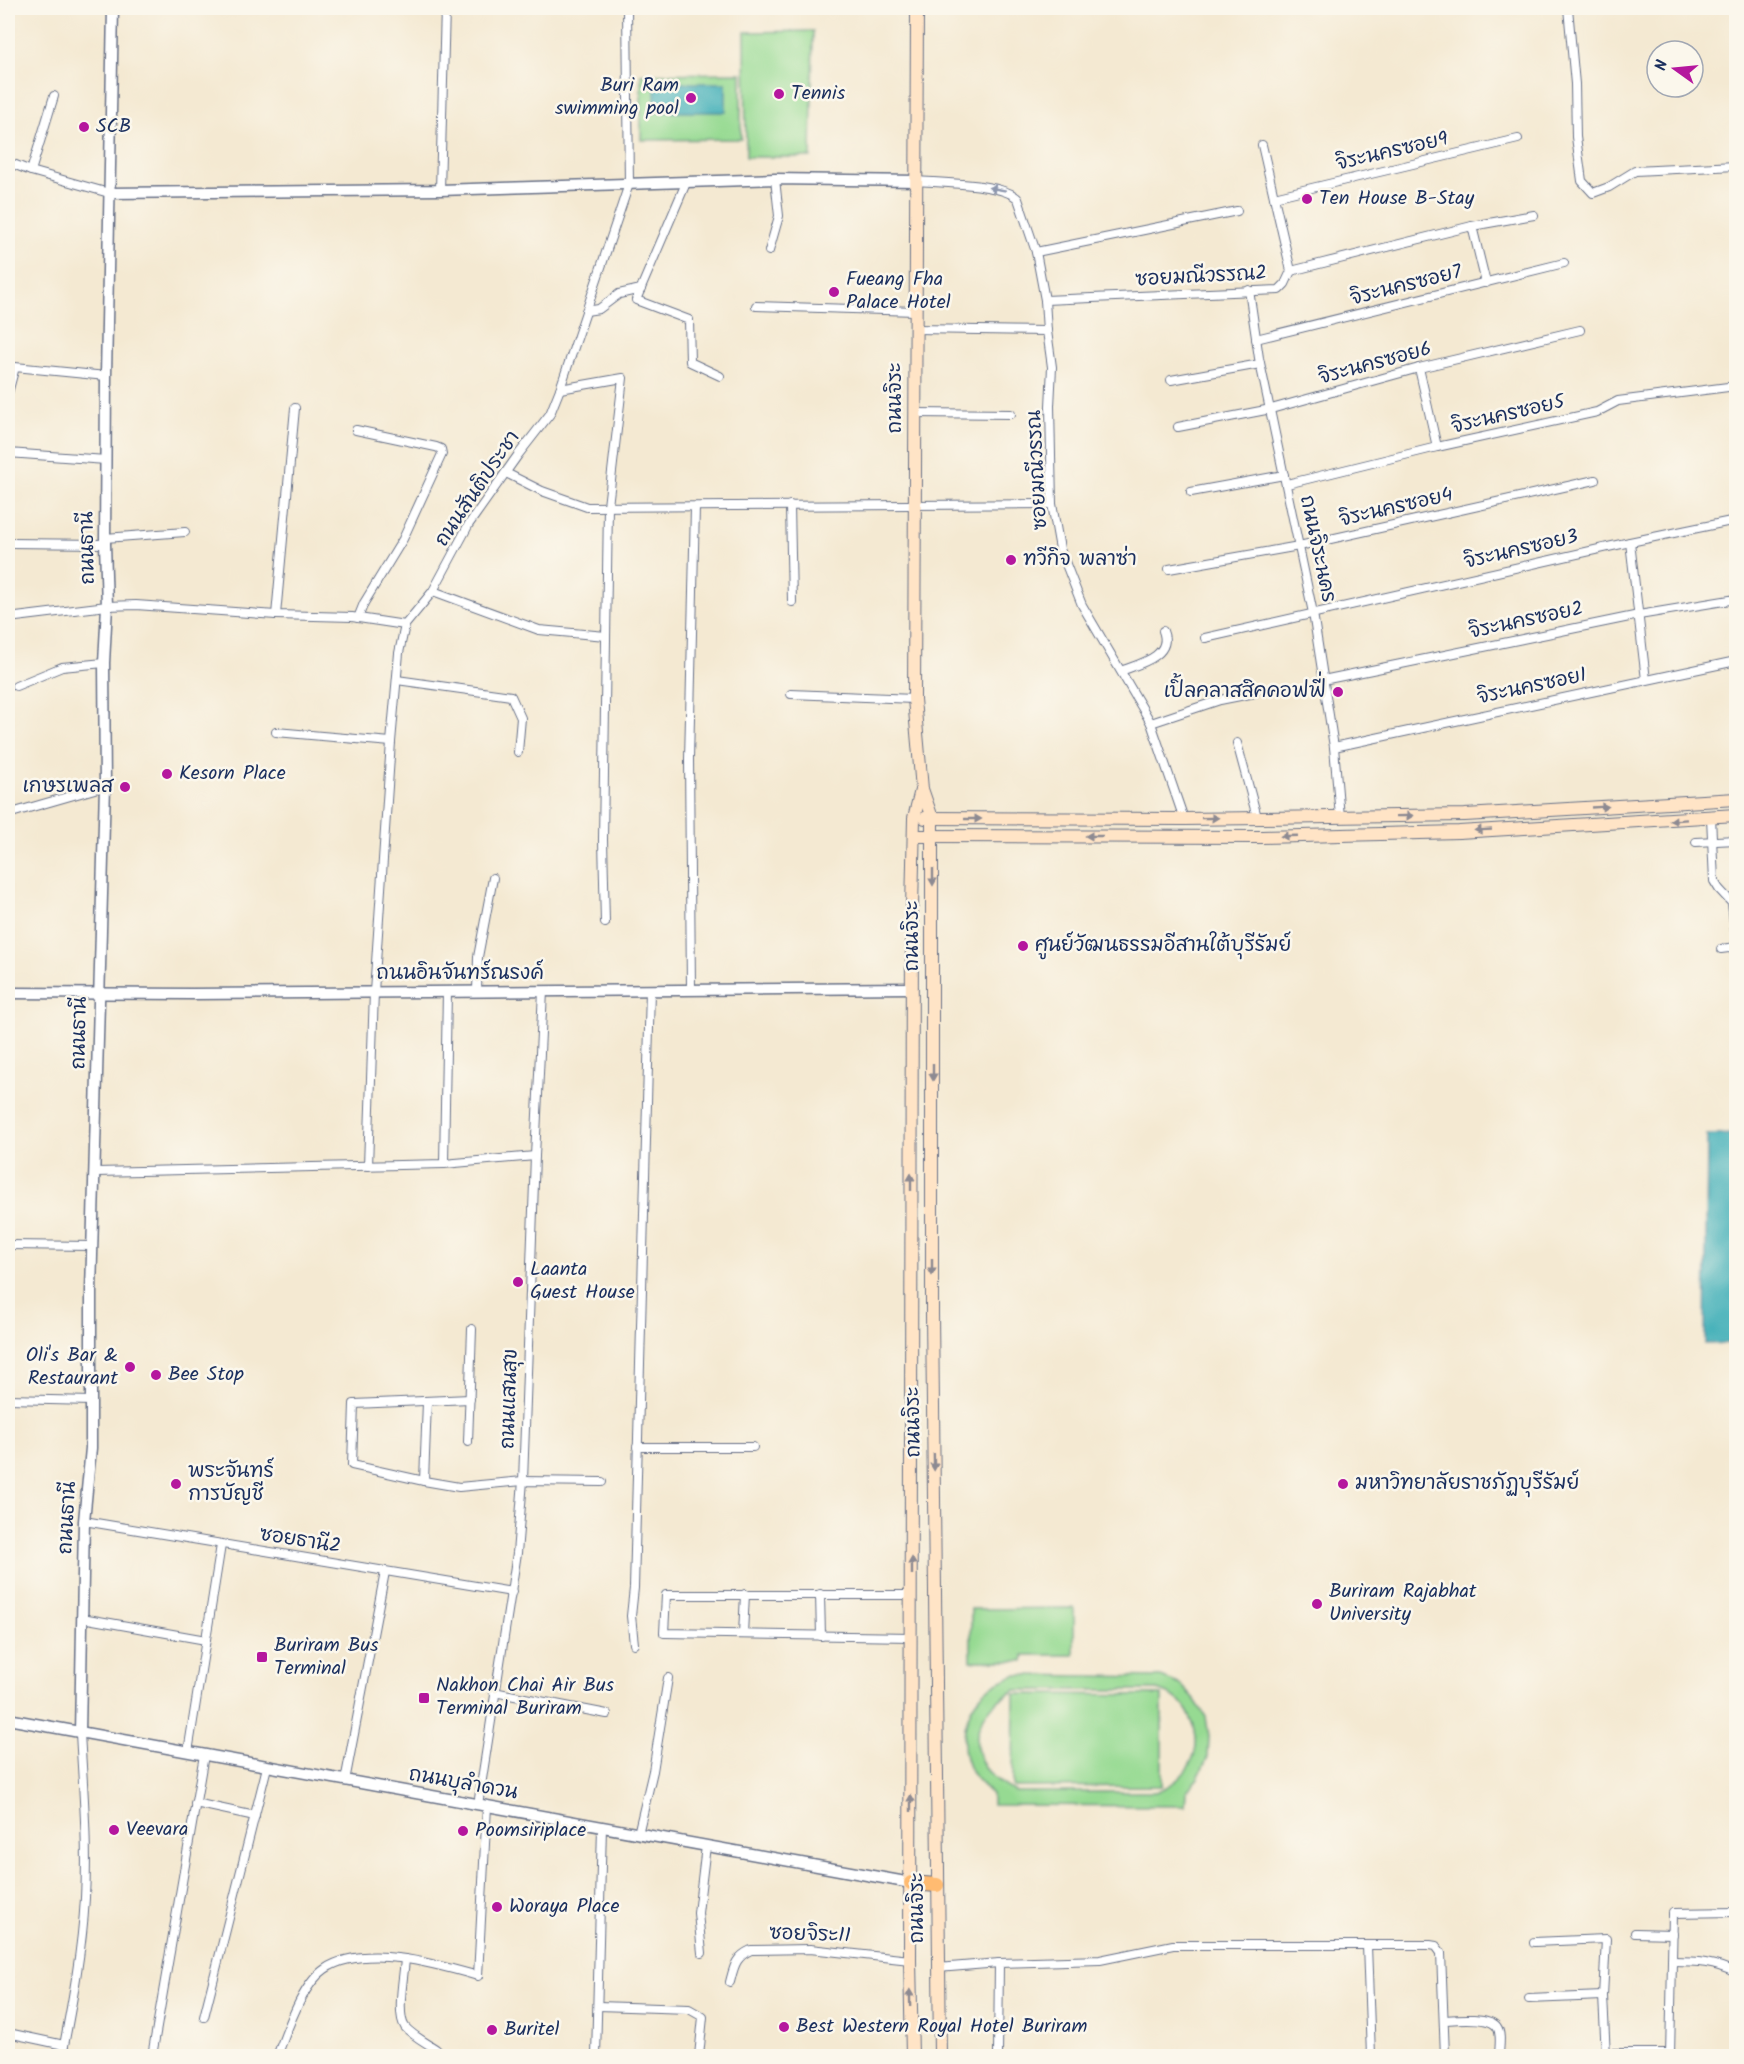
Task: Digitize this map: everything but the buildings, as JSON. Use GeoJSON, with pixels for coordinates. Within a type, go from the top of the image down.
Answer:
{"type":"FeatureCollection","features":[{"type":"Feature","properties":{"kind":"main road","name":"ถนนจิระ"},"geometry":{"type":"LineString","coordinates":[[917,8],[914,699],[922,789],[932,818],[933,836],[932,1335],[940,2056]]}},
{"type":"Feature","properties":{"kind":"main road","name":"ถนนจิระ"},"geometry":{"type":"LineString","coordinates":[[912,2056],[910,1959],[912,988],[914,818],[922,789]]}},
{"type":"Feature","properties":{"kind":"main road"},"geometry":{"type":"LineString","coordinates":[[914,818],[1184,819],[1465,815],[1737,799]]}},
{"type":"Feature","properties":{"kind":"main road"},"geometry":{"type":"LineString","coordinates":[[914,836],[1262,837],[1459,832],[1737,815]]}},
{"type":"Feature","properties":{"kind":"main road"},"geometry":{"type":"LineString","coordinates":[[911,1313],[915,1320],[922,1322],[931,1318],[932,1312]]}},
{"type":"Feature","properties":{"kind":"main road"},"geometry":{"type":"LineString","coordinates":[[911,1336],[916,1329],[923,1327],[932,1335]]}},
{"type":"Feature","properties":{"kind":"main road"},"geometry":{"type":"LineString","coordinates":[[911,1883],[937,1885]]}},
{"type":"Feature","properties":{"kind":"street","name":"ถนนธานี"},"geometry":{"type":"LineString","coordinates":[[62,2056],[80,1956],[85,1897],[80,1732],[84,1521],[91,1448],[93,1246],[105,786],[106,376],[113,8]]}},
{"type":"Feature","properties":{"kind":"street"},"geometry":{"type":"LineString","coordinates":[[440,190],[445,8]]}},
{"type":"Feature","properties":{"kind":"street","name":"ถนนสันติประชา"},"geometry":{"type":"LineString","coordinates":[[368,1166],[374,992],[391,742],[399,653],[405,625],[434,591],[469,524],[550,414],[560,389],[628,184],[627,8]]}},
{"type":"Feature","properties":{"kind":"street"},"geometry":{"type":"LineString","coordinates":[[1568,8],[1575,84],[1576,137],[1582,180],[1593,193],[1609,187],[1635,171],[1737,166]]}},
{"type":"Feature","properties":{"kind":"street"},"geometry":{"type":"LineString","coordinates":[[31,171],[54,96]]}},
{"type":"Feature","properties":{"kind":"street","name":"จิระนครซอย9"},"geometry":{"type":"LineString","coordinates":[[1274,196],[1518,139]]}},
{"type":"Feature","properties":{"kind":"street","name":"ซอยมณีวรรณ2"},"geometry":{"type":"LineString","coordinates":[[1045,300],[1279,290],[1285,284],[1291,271],[1262,145]]}},
{"type":"Feature","properties":{"kind":"street"},"geometry":{"type":"LineString","coordinates":[[8,162],[31,171],[109,193],[440,190],[776,179],[917,182]]}},
{"type":"Feature","properties":{"kind":"street"},"geometry":{"type":"LineString","coordinates":[[769,251],[779,216],[776,179]]}},
{"type":"Feature","properties":{"kind":"street","name":"ซอยมณีวรรณ"},"geometry":{"type":"LineString","coordinates":[[917,182],[991,188],[1013,194],[1018,199],[1036,252],[1045,300],[1052,367],[1050,406],[1052,504],[1060,549],[1082,605],[1151,723],[1184,819]]}},
{"type":"Feature","properties":{"kind":"street"},"geometry":{"type":"LineString","coordinates":[[686,183],[636,300],[689,320],[690,362],[720,376]]}},
{"type":"Feature","properties":{"kind":"street"},"geometry":{"type":"LineString","coordinates":[[1036,252],[1237,211]]}},
{"type":"Feature","properties":{"kind":"street"},"geometry":{"type":"LineString","coordinates":[[1291,271],[1472,226],[1534,215]]}},
{"type":"Feature","properties":{"kind":"street"},"geometry":{"type":"LineString","coordinates":[[1472,226],[1486,283]]}},
{"type":"Feature","properties":{"kind":"street","name":"จิระนครซอย7"},"geometry":{"type":"LineString","coordinates":[[1256,339],[1564,263]]}},
{"type":"Feature","properties":{"kind":"street"},"geometry":{"type":"LineString","coordinates":[[586,311],[599,309],[619,294],[641,289]]}},
{"type":"Feature","properties":{"kind":"street","name":"ถนนจิระนคร"},"geometry":{"type":"LineString","coordinates":[[1249,290],[1260,364],[1313,613],[1334,747],[1340,817]]}},
{"type":"Feature","properties":{"kind":"street"},"geometry":{"type":"LineString","coordinates":[[756,306],[916,310]]}},
{"type":"Feature","properties":{"kind":"street"},"geometry":{"type":"LineString","coordinates":[[916,328],[1047,331]]}},
{"type":"Feature","properties":{"kind":"street","name":"จิระนครซอย6"},"geometry":{"type":"LineString","coordinates":[[1178,427],[1271,409],[1419,368],[1580,330]]}},
{"type":"Feature","properties":{"kind":"street"},"geometry":{"type":"LineString","coordinates":[[1171,380],[1260,364]]}},
{"type":"Feature","properties":{"kind":"street"},"geometry":{"type":"LineString","coordinates":[[8,393],[15,367],[106,376]]}},
{"type":"Feature","properties":{"kind":"street"},"geometry":{"type":"LineString","coordinates":[[1419,368],[1437,447]]}},
{"type":"Feature","properties":{"kind":"street"},"geometry":{"type":"LineString","coordinates":[[560,389],[623,378],[608,506],[603,840],[605,923]]}},
{"type":"Feature","properties":{"kind":"street","name":"จิระนครซอย5"},"geometry":{"type":"LineString","coordinates":[[1191,492],[1286,480],[1597,412],[1618,401],[1737,386]]}},
{"type":"Feature","properties":{"kind":"street"},"geometry":{"type":"LineString","coordinates":[[276,615],[295,408]]}},
{"type":"Feature","properties":{"kind":"street"},"geometry":{"type":"LineString","coordinates":[[916,413],[1011,414]]}},
{"type":"Feature","properties":{"kind":"street"},"geometry":{"type":"LineString","coordinates":[[356,430],[436,447],[441,449],[442,454],[403,539],[364,603],[358,618]]}},
{"type":"Feature","properties":{"kind":"street"},"geometry":{"type":"LineString","coordinates":[[8,453],[106,460]]}},
{"type":"Feature","properties":{"kind":"street"},"geometry":{"type":"LineString","coordinates":[[506,473],[542,491],[587,507],[1052,504]]}},
{"type":"Feature","properties":{"kind":"street","name":"จิระนครซอย4"},"geometry":{"type":"LineString","coordinates":[[1168,570],[1299,546],[1595,480]]}},
{"type":"Feature","properties":{"kind":"street"},"geometry":{"type":"LineString","coordinates":[[790,505],[792,602]]}},
{"type":"Feature","properties":{"kind":"street"},"geometry":{"type":"LineString","coordinates":[[691,990],[689,759],[695,507]]}},
{"type":"Feature","properties":{"kind":"street","name":"จิระนครซอย3"},"geometry":{"type":"LineString","coordinates":[[1205,638],[1737,520]]}},
{"type":"Feature","properties":{"kind":"street"},"geometry":{"type":"LineString","coordinates":[[8,543],[105,541],[185,532]]}},
{"type":"Feature","properties":{"kind":"street"},"geometry":{"type":"LineString","coordinates":[[1630,542],[1646,680]]}},
{"type":"Feature","properties":{"kind":"street"},"geometry":{"type":"LineString","coordinates":[[434,591],[539,630],[606,636]]}},
{"type":"Feature","properties":{"kind":"street","name":"จิระนครซอย2"},"geometry":{"type":"LineString","coordinates":[[1323,680],[1639,615],[1737,599]]}},
{"type":"Feature","properties":{"kind":"street"},"geometry":{"type":"LineString","coordinates":[[8,618],[107,606],[136,605],[358,618],[405,625]]}},
{"type":"Feature","properties":{"kind":"street"},"geometry":{"type":"LineString","coordinates":[[1121,671],[1145,662],[1165,648],[1167,642],[1163,631]]}},
{"type":"Feature","properties":{"kind":"street","name":"จิระนครซอย1"},"geometry":{"type":"LineString","coordinates":[[1334,747],[1737,661]]}},
{"type":"Feature","properties":{"kind":"street"},"geometry":{"type":"LineString","coordinates":[[16,686],[62,667],[104,663]]}},
{"type":"Feature","properties":{"kind":"street"},"geometry":{"type":"LineString","coordinates":[[397,680],[511,696],[521,718],[518,752]]}},
{"type":"Feature","properties":{"kind":"street"},"geometry":{"type":"LineString","coordinates":[[1151,723],[1221,700],[1255,693]]}},
{"type":"Feature","properties":{"kind":"street"},"geometry":{"type":"LineString","coordinates":[[791,694],[914,699]]}},
{"type":"Feature","properties":{"kind":"street"},"geometry":{"type":"LineString","coordinates":[[276,732],[391,742]]}},
{"type":"Feature","properties":{"kind":"street"},"geometry":{"type":"LineString","coordinates":[[1237,743],[1257,817]]}},
{"type":"Feature","properties":{"kind":"street"},"geometry":{"type":"LineString","coordinates":[[8,814],[105,786]]}},
{"type":"Feature","properties":{"kind":"street"},"geometry":{"type":"LineString","coordinates":[[1711,817],[1714,881],[1719,890],[1732,903],[1737,942]]}},
{"type":"Feature","properties":{"kind":"street"},"geometry":{"type":"LineString","coordinates":[[1696,842],[1737,840]]}},
{"type":"Feature","properties":{"kind":"street"},"geometry":{"type":"LineString","coordinates":[[477,991],[478,957],[493,878]]}},
{"type":"Feature","properties":{"kind":"street"},"geometry":{"type":"LineString","coordinates":[[1721,949],[1737,947]]}},
{"type":"Feature","properties":{"kind":"street","name":"ถนนอินจันทร์ณรงค์"},"geometry":{"type":"LineString","coordinates":[[8,993],[912,988]]}},
{"type":"Feature","properties":{"kind":"street"},"geometry":{"type":"LineString","coordinates":[[634,1644],[631,1616],[634,1588],[650,990]]}},
{"type":"Feature","properties":{"kind":"street"},"geometry":{"type":"LineString","coordinates":[[444,1164],[447,991]]}},
{"type":"Feature","properties":{"kind":"street","name":"ถนนแสนสุข"},"geometry":{"type":"LineString","coordinates":[[405,1959],[478,1976],[483,1805],[494,1692],[512,1592],[523,1481],[543,991]]}},
{"type":"Feature","properties":{"kind":"street"},"geometry":{"type":"LineString","coordinates":[[96,1172],[444,1164],[535,1156]]}},
{"type":"Feature","properties":{"kind":"street"},"geometry":{"type":"LineString","coordinates":[[8,1245],[93,1246]]}},
{"type":"Feature","properties":{"kind":"street"},"geometry":{"type":"LineString","coordinates":[[468,1442],[472,1329]]}},
{"type":"Feature","properties":{"kind":"street"},"geometry":{"type":"LineString","coordinates":[[8,1399],[92,1401]]}},
{"type":"Feature","properties":{"kind":"street"},"geometry":{"type":"LineString","coordinates":[[470,1399],[354,1404],[352,1465],[459,1487],[523,1481],[602,1482]]}},
{"type":"Feature","properties":{"kind":"street"},"geometry":{"type":"LineString","coordinates":[[424,1481],[427,1402]]}},
{"type":"Feature","properties":{"kind":"street"},"geometry":{"type":"LineString","coordinates":[[637,1447],[753,1448]]}},
{"type":"Feature","properties":{"kind":"street","name":"ซอยธานี2"},"geometry":{"type":"LineString","coordinates":[[84,1521],[512,1592]]}},
{"type":"Feature","properties":{"kind":"street"},"geometry":{"type":"LineString","coordinates":[[188,1752],[221,1545]]}},
{"type":"Feature","properties":{"kind":"street"},"geometry":{"type":"LineString","coordinates":[[345,1780],[385,1572]]}},
{"type":"Feature","properties":{"kind":"street"},"geometry":{"type":"LineString","coordinates":[[743,1634],[745,1594]]}},
{"type":"Feature","properties":{"kind":"street"},"geometry":{"type":"LineString","coordinates":[[820,1594],[821,1636]]}},
{"type":"Feature","properties":{"kind":"street"},"geometry":{"type":"LineString","coordinates":[[912,1595],[666,1595],[664,1633],[912,1637]]}},
{"type":"Feature","properties":{"kind":"street"},"geometry":{"type":"LineString","coordinates":[[82,1618],[206,1640]]}},
{"type":"Feature","properties":{"kind":"street"},"geometry":{"type":"LineString","coordinates":[[638,1834],[653,1771],[668,1678]]}},
{"type":"Feature","properties":{"kind":"street"},"geometry":{"type":"LineString","coordinates":[[494,1692],[607,1714]]}},
{"type":"Feature","properties":{"kind":"street","name":"ถนนบุลำดวน"},"geometry":{"type":"LineString","coordinates":[[8,1719],[911,1883]]}},
{"type":"Feature","properties":{"kind":"street"},"geometry":{"type":"LineString","coordinates":[[152,2056],[204,1755]]}},
{"type":"Feature","properties":{"kind":"street"},"geometry":{"type":"LineString","coordinates":[[204,2017],[267,1767]]}},
{"type":"Feature","properties":{"kind":"street"},"geometry":{"type":"LineString","coordinates":[[195,1803],[255,1816]]}},
{"type":"Feature","properties":{"kind":"street"},"geometry":{"type":"LineString","coordinates":[[596,2056],[602,1827]]}},
{"type":"Feature","properties":{"kind":"street"},"geometry":{"type":"LineString","coordinates":[[702,1953],[698,1913],[706,1846]]}},
{"type":"Feature","properties":{"kind":"street"},"geometry":{"type":"LineString","coordinates":[[1534,1942],[1606,1939],[1604,1996],[1606,2055],[1670,2055],[1673,1913],[1737,1912]]}},
{"type":"Feature","properties":{"kind":"street"},"geometry":{"type":"LineString","coordinates":[[1635,1933],[1673,1934]]}},
{"type":"Feature","properties":{"kind":"street"},"geometry":{"type":"LineString","coordinates":[[938,1968],[999,1963],[1100,1960],[1173,1945],[1436,1946],[1441,1953],[1445,2056]]}},
{"type":"Feature","properties":{"kind":"street"},"geometry":{"type":"LineString","coordinates":[[1367,1945],[1371,2056]]}},
{"type":"Feature","properties":{"kind":"street","name":"ซอยจิระ11"},"geometry":{"type":"LineString","coordinates":[[730,1982],[735,1961],[751,1950],[810,1949],[910,1959]]}},
{"type":"Feature","properties":{"kind":"street"},"geometry":{"type":"LineString","coordinates":[[277,2056],[292,2016],[305,1991],[324,1969],[349,1959],[375,1955],[405,1959],[400,2012],[402,2022],[407,2029],[436,2050]]}},
{"type":"Feature","properties":{"kind":"street"},"geometry":{"type":"LineString","coordinates":[[1672,1961],[1708,1962],[1737,1973]]}},
{"type":"Feature","properties":{"kind":"street"},"geometry":{"type":"LineString","coordinates":[[998,2056],[999,1963]]}},
{"type":"Feature","properties":{"kind":"street"},"geometry":{"type":"LineString","coordinates":[[1529,1999],[1604,1996]]}},
{"type":"Feature","properties":{"kind":"street"},"geometry":{"type":"LineString","coordinates":[[598,2006],[689,2009],[703,2017],[699,2056]]}},
{"type":"Feature","properties":{"kind":"street"},"geometry":{"type":"LineString","coordinates":[[1445,2020],[1476,2019],[1496,2025],[1499,2030],[1499,2056]]}},
{"type":"Feature","properties":{"kind":"street"},"geometry":{"type":"LineString","coordinates":[[8,2032],[64,2045]]}},
{"type":"Feature","properties":{"kind":"green space","name":"Tennis"},"geometry":{"type":"Polygon","coordinates":[[[813,31],[811,157],[746,157],[745,32],[813,31]]]}},
{"type":"Feature","properties":{"kind":"green space","name":"Buri Ram swimming pool"},"geometry":{"type":"Polygon","coordinates":[[[741,73],[741,139],[641,140],[641,74],[741,73]]]}},
{"type":"Feature","properties":{"kind":"green space"},"geometry":{"type":"Polygon","coordinates":[[[1074,1608],[1074,1655],[1024,1655],[1023,1661],[971,1661],[971,1609],[1074,1608]]]}},
{"type":"Feature","properties":{"kind":"green space"},"geometry":{"type":"Polygon","coordinates":[[[1015,1675],[1161,1677],[1181,1685],[1206,1717],[1209,1737],[1208,1757],[1198,1778],[1186,1792],[1185,1806],[992,1805],[992,1794],[976,1779],[968,1763],[965,1753],[965,1732],[970,1711],[982,1694],[994,1685],[1015,1675]],[[1016,1690],[999,1700],[979,1726],[977,1741],[979,1756],[986,1769],[999,1782],[1016,1792],[1155,1792],[1176,1781],[1184,1773],[1194,1754],[1196,1743],[1190,1716],[1180,1701],[1157,1690],[1016,1690]]]}},
{"type":"Feature","properties":{"kind":"green space"},"geometry":{"type":"Polygon","coordinates":[[[1014,1694],[1162,1695],[1162,1786],[1013,1787],[1014,1694]]]}},
{"type":"Feature","properties":{"kind":"water"},"geometry":{"type":"Polygon","coordinates":[[[655,83],[726,83],[726,112],[655,112],[655,83]]]}},
{"type":"Feature","properties":{"kind":"water"},"geometry":{"type":"Polygon","coordinates":[[[1736,1134],[1736,1343],[1705,1344],[1707,1135],[1736,1134]]]}},
{"type":"Feature","properties":{"kind":"place","name":"Tennis"},"geometry":{"type":"Point","coordinates":[779,94]}},
{"type":"Feature","properties":{"kind":"place","name":"Buri Ram swimming pool"},"geometry":{"type":"Point","coordinates":[691,98]}},
{"type":"Feature","properties":{"kind":"place","name":"SCB"},"geometry":{"type":"Point","coordinates":[84,127]}},
{"type":"Feature","properties":{"kind":"place","name":"Ten House B-Stay"},"geometry":{"type":"Point","coordinates":[1307,199]}},
{"type":"Feature","properties":{"kind":"place","name":"Fueang Fha Palace Hotel"},"geometry":{"type":"Point","coordinates":[834,292]}},
{"type":"Feature","properties":{"kind":"place","name":"ทวีกิจ พลาซ่า"},"geometry":{"type":"Point","coordinates":[1011,560]}},
{"type":"Feature","properties":{"kind":"place","name":"เปิ้ลคลาสสิคคอฟฟี่"},"geometry":{"type":"Point","coordinates":[1338,692]}},
{"type":"Feature","properties":{"kind":"place","name":"Kesorn Place"},"geometry":{"type":"Point","coordinates":[167,774]}},
{"type":"Feature","properties":{"kind":"place","name":"เกษรเพลส"},"geometry":{"type":"Point","coordinates":[125,787]}},
{"type":"Feature","properties":{"kind":"place","name":"ศูนย์วัฒนธรรมอีสานใต้บุรีรัมย์"},"geometry":{"type":"Point","coordinates":[1023,946]}},
{"type":"Feature","properties":{"kind":"place","name":"Laanta Guest House"},"geometry":{"type":"Point","coordinates":[518,1282]}},
{"type":"Feature","properties":{"kind":"place","name":"Oli's Bar & Restaurant"},"geometry":{"type":"Point","coordinates":[130,1367]}},
{"type":"Feature","properties":{"kind":"place","name":"Bee Stop"},"geometry":{"type":"Point","coordinates":[156,1375]}},
{"type":"Feature","properties":{"kind":"place","name":"พระจันทร์ การบัญชี"},"geometry":{"type":"Point","coordinates":[176,1484]}},
{"type":"Feature","properties":{"kind":"place","name":"มหาวิทยาลัยราชภัฏบุรีรัมย์"},"geometry":{"type":"Point","coordinates":[1343,1484]}},
{"type":"Feature","properties":{"kind":"place","name":"Buriram Rajabhat University"},"geometry":{"type":"Point","coordinates":[1317,1604]}},
{"type":"Feature","properties":{"kind":"place","name":"Buriram Bus Terminal"},"geometry":{"type":"Point","coordinates":[262,1657]}},
{"type":"Feature","properties":{"kind":"place","name":"Nakhon Chai Air Bus Terminal Buriram"},"geometry":{"type":"Point","coordinates":[424,1698]}},
{"type":"Feature","properties":{"kind":"place","name":"Veevara"},"geometry":{"type":"Point","coordinates":[114,1830]}},
{"type":"Feature","properties":{"kind":"place","name":"Poomsiriplace"},"geometry":{"type":"Point","coordinates":[463,1831]}},
{"type":"Feature","properties":{"kind":"place","name":"Woraya Place"},"geometry":{"type":"Point","coordinates":[497,1907]}},
{"type":"Feature","properties":{"kind":"place","name":"Best Western Royal Hotel Buriram"},"geometry":{"type":"Point","coordinates":[784,2027]}},
{"type":"Feature","properties":{"kind":"place","name":"Buritel"},"geometry":{"type":"Point","coordinates":[492,2030]}}]}
